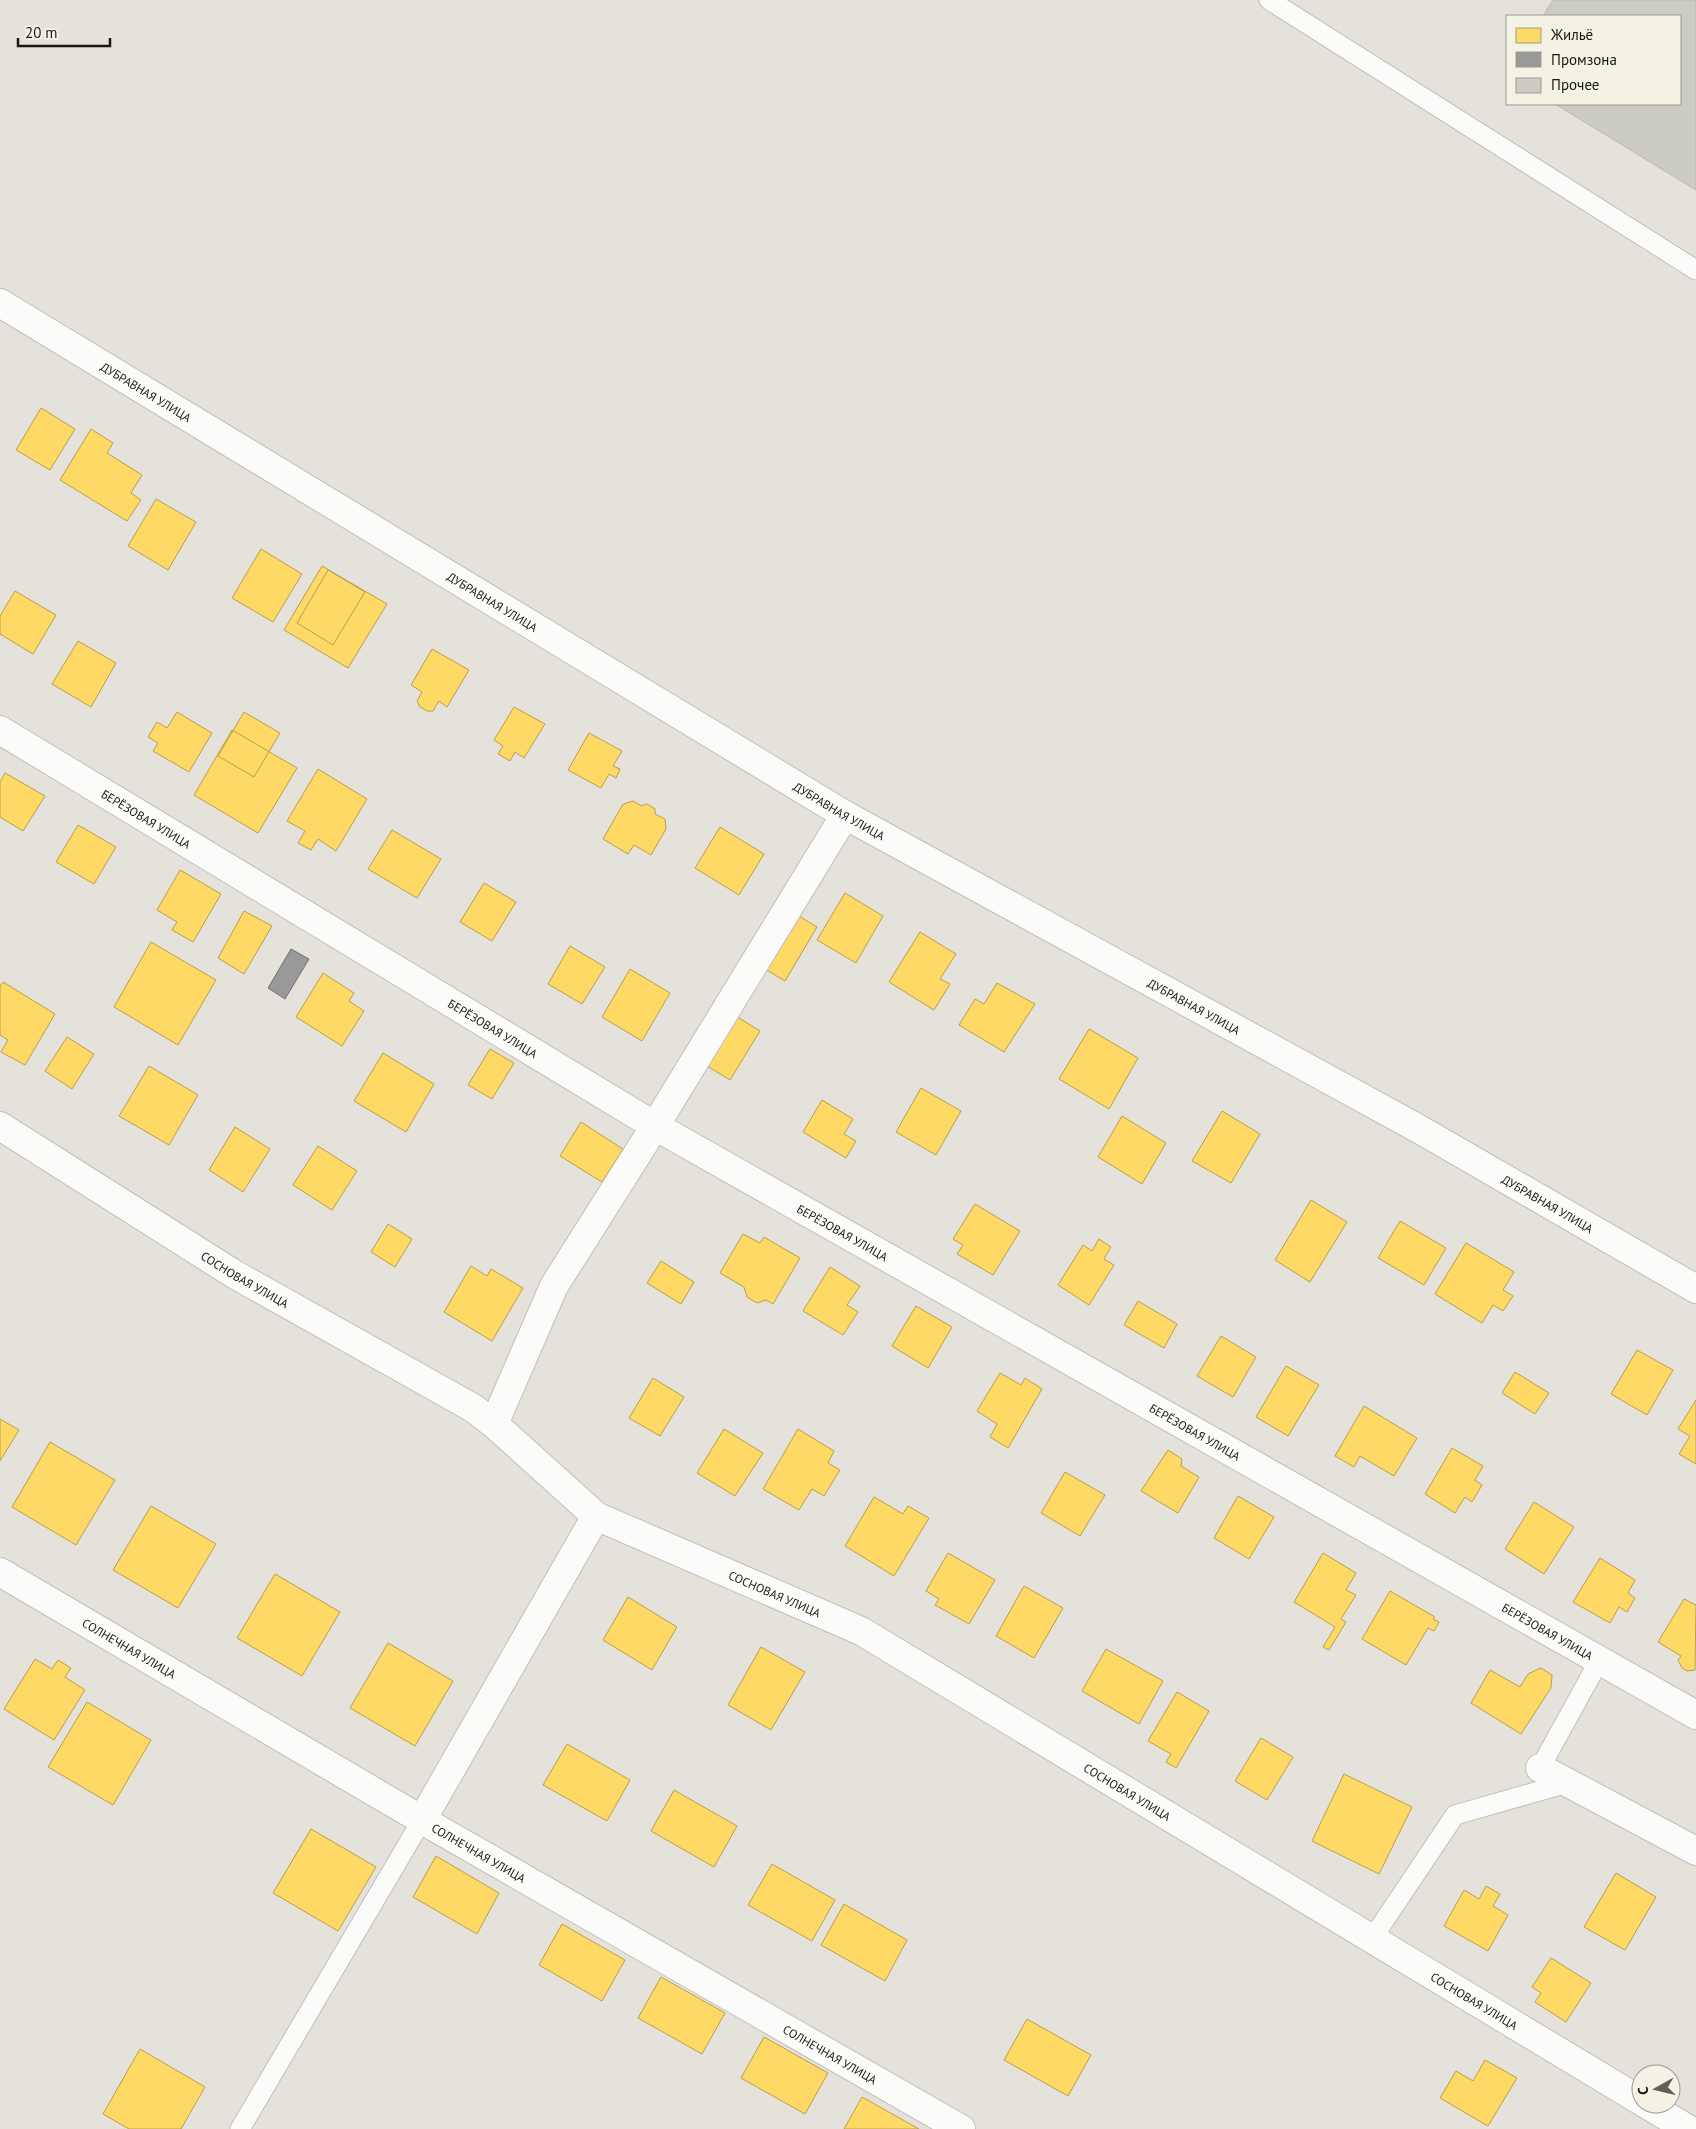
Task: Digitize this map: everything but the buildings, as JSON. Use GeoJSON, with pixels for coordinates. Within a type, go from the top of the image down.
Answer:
{"type":"FeatureCollection","features":[{"type":"Feature","properties":{"kind":"street","name":"ДУБРАВНАЯ УЛИЦА"},"geometry":{"type":"LineString","coordinates":[[0,303],[844,815],[1419,1129],[1696,1289]]}},
{"type":"Feature","properties":{"kind":"street","name":"БЕРЁЗОВАЯ УЛИЦА"},"geometry":{"type":"LineString","coordinates":[[0,730],[655,1126],[1696,1715]]}},
{"type":"Feature","properties":{"kind":"street"},"geometry":{"type":"LineString","coordinates":[[494,1424],[554,1286],[655,1126],[844,815]]}},
{"type":"Feature","properties":{"kind":"street","name":"СОСНОВАЯ УЛИЦА"},"geometry":{"type":"LineString","coordinates":[[0,1126],[234,1274],[472,1408],[494,1424],[596,1516],[861,1631],[1631,2095]]}},
{"type":"Feature","properties":{"kind":"street"},"geometry":{"type":"LineString","coordinates":[[422,1820],[596,1516]]}},
{"type":"Feature","properties":{"kind":"street","name":"СОЛНЕЧНАЯ УЛИЦА"},"geometry":{"type":"LineString","coordinates":[[0,1572],[422,1820],[961,2129]]}},
{"type":"Feature","properties":{"kind":"street"},"geometry":{"type":"LineString","coordinates":[[1540,1768],[1696,1851]]}},
{"type":"Feature","properties":{"kind":"street"},"geometry":{"type":"LineString","coordinates":[[1663,2114],[1688,2129]]}},
{"type":"Feature","properties":{"kind":"lane"},"geometry":{"type":"LineString","coordinates":[[1269,0],[1696,270]]}},
{"type":"Feature","properties":{"kind":"lane"},"geometry":{"type":"LineString","coordinates":[[1540,1768],[1599,1660]]}},
{"type":"Feature","properties":{"kind":"lane"},"geometry":{"type":"LineString","coordinates":[[1372,1939],[1455,1815],[1567,1783]]}},
{"type":"Feature","properties":{"kind":"lane"},"geometry":{"type":"LineString","coordinates":[[240,2129],[422,1820]]}}]}
